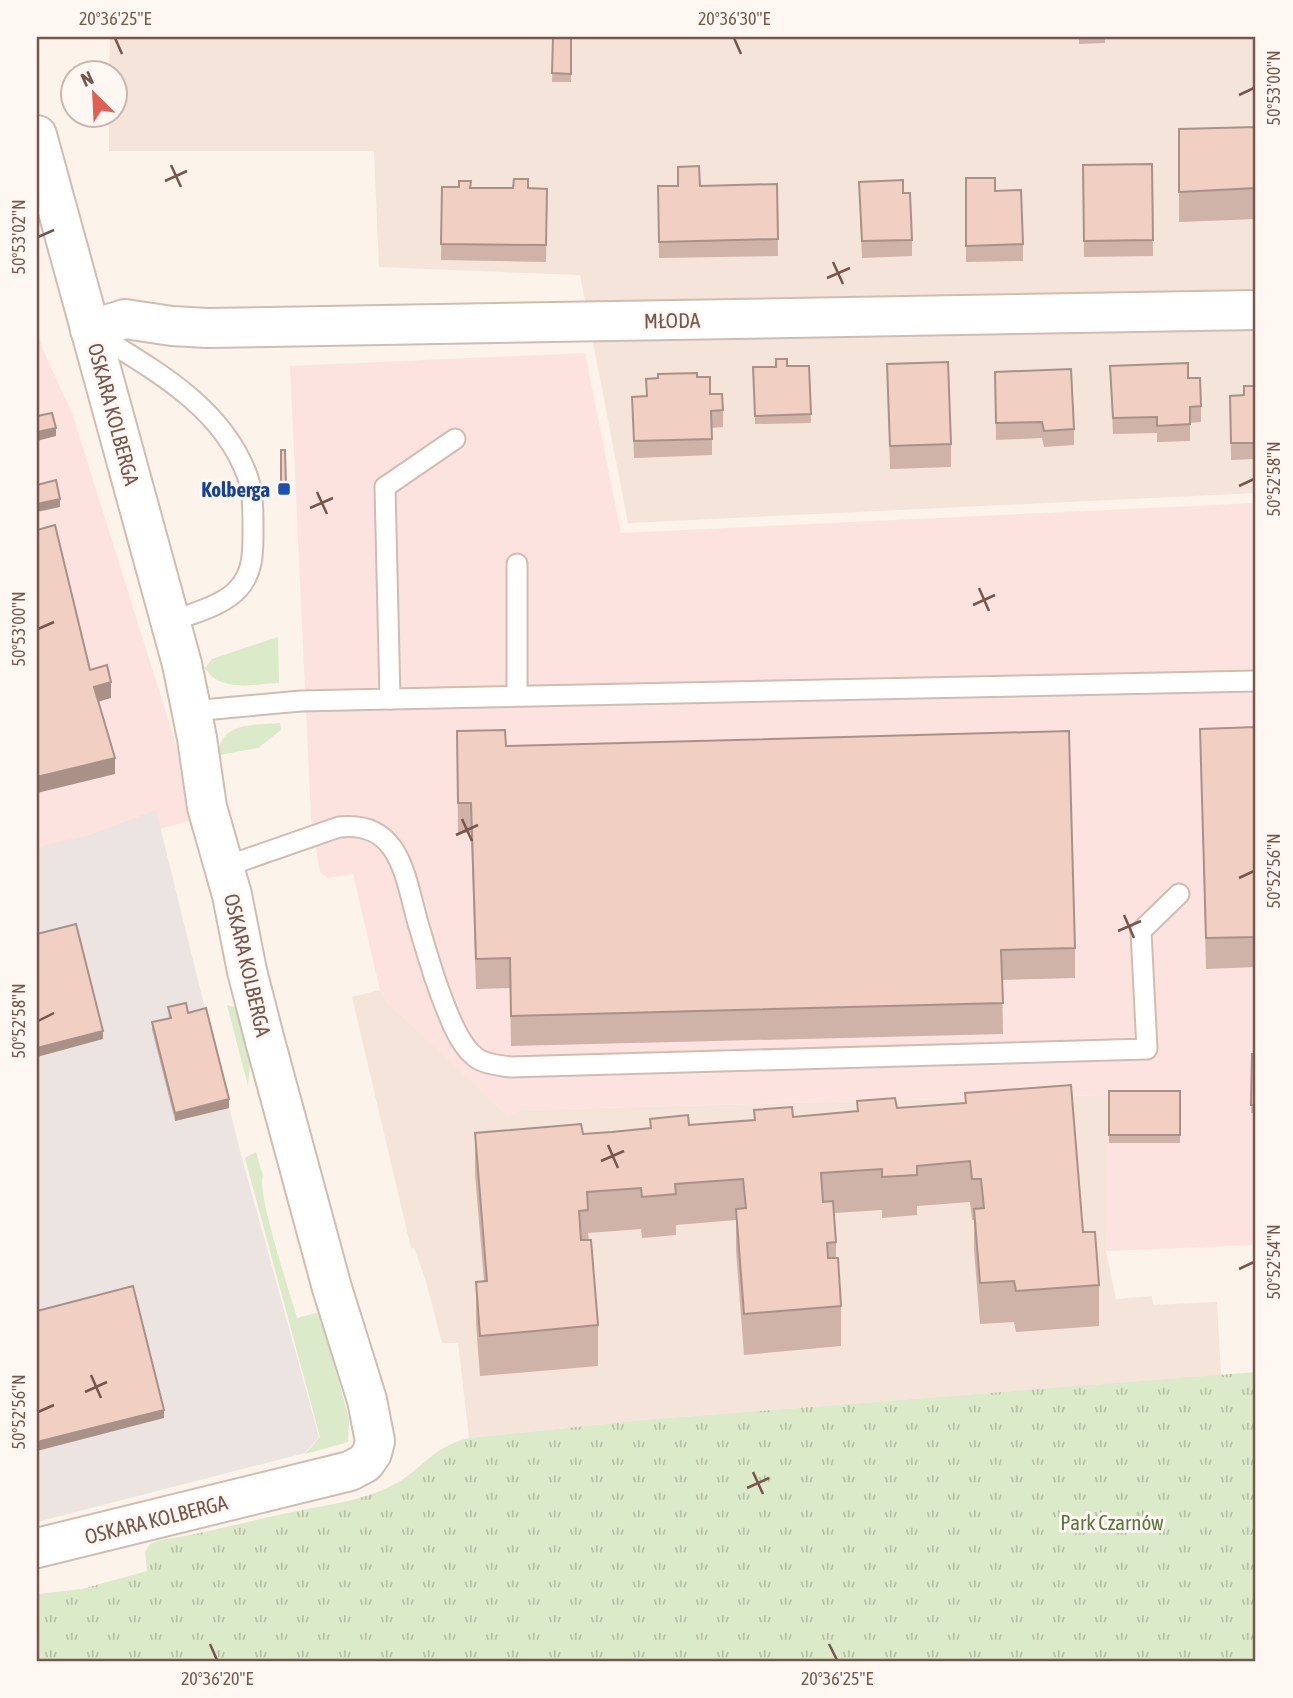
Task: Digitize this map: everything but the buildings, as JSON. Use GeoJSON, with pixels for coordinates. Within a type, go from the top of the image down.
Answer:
{"type":"FeatureCollection","features":[{"type":"Feature","properties":{"kind":"street","name":"OSKARA KOLBERGA"},"geometry":{"type":"LineString","coordinates":[[37,135],[171,622],[192,711],[207,807],[232,895],[247,971],[332,1289],[367,1400],[375,1441],[372,1453],[365,1463],[350,1471],[37,1548]]}},
{"type":"Feature","properties":{"kind":"street","name":"MŁODA"},"geometry":{"type":"LineString","coordinates":[[90,330],[125,319],[207,328],[1256,310]]}},
{"type":"Feature","properties":{"kind":"lane"},"geometry":{"type":"LineString","coordinates":[[90,330],[171,381],[196,402],[235,448],[248,477],[253,523],[250,572],[238,590],[224,599],[171,622]]}},
{"type":"Feature","properties":{"kind":"lane"},"geometry":{"type":"LineString","coordinates":[[390,699],[385,487],[455,439]]}},
{"type":"Feature","properties":{"kind":"lane"},"geometry":{"type":"LineString","coordinates":[[517,564],[517,695]]}},
{"type":"Feature","properties":{"kind":"lane"},"geometry":{"type":"LineString","coordinates":[[192,711],[301,701],[1256,681]]}},
{"type":"Feature","properties":{"kind":"lane"},"geometry":{"type":"LineString","coordinates":[[224,867],[339,827],[352,825],[380,835],[392,847],[404,868],[439,990],[458,1034],[466,1048],[480,1060],[490,1065],[509,1066],[1147,1049],[1141,931],[1179,894]]}},
{"type":"Feature","properties":{"kind":"shaded area"},"geometry":{"type":"Polygon","coordinates":[[[110,37],[1256,37],[1256,493],[628,523],[580,275],[379,267],[374,151],[109,151],[109,130],[130,130],[130,60],[109,60],[110,37]]]}},
{"type":"Feature","properties":{"kind":"shaded area"},"geometry":{"type":"Polygon","coordinates":[[[37,329],[43,350],[72,413],[199,818],[37,862],[37,329]]]}},
{"type":"Feature","properties":{"kind":"shaded area"},"geometry":{"type":"Polygon","coordinates":[[[585,353],[621,533],[1256,503],[1256,1245],[1106,1251],[1107,1095],[520,1110],[508,1117],[387,1002],[380,990],[353,874],[328,878],[320,872],[311,819],[290,366],[585,353]]]}},
{"type":"Feature","properties":{"kind":"shaded area"},"geometry":{"type":"Polygon","coordinates":[[[156,810],[239,1147],[319,1437],[305,1453],[37,1522],[37,847],[90,835],[156,810]]]}},
{"type":"Feature","properties":{"kind":"shaded area"},"geometry":{"type":"Polygon","coordinates":[[[380,990],[387,1002],[508,1116],[520,1110],[1108,1095],[1106,1251],[1116,1299],[1152,1296],[1153,1305],[1217,1302],[1221,1375],[643,1420],[469,1438],[458,1343],[442,1343],[425,1278],[414,1248],[411,1248],[352,997],[380,990]]]}},
{"type":"Feature","properties":{"kind":"green space"},"geometry":{"type":"Polygon","coordinates":[[[278,637],[279,683],[228,684],[211,676],[205,668],[212,659],[278,637]]]}},
{"type":"Feature","properties":{"kind":"green space"},"geometry":{"type":"Polygon","coordinates":[[[280,723],[281,730],[258,748],[219,755],[220,744],[232,731],[250,725],[280,723]]]}},
{"type":"Feature","properties":{"kind":"green space"},"geometry":{"type":"Polygon","coordinates":[[[227,1005],[237,1008],[251,1054],[248,1086],[227,1005]]]}},
{"type":"Feature","properties":{"kind":"green space"},"geometry":{"type":"Polygon","coordinates":[[[256,1152],[263,1176],[262,1186],[269,1222],[297,1318],[320,1312],[349,1419],[348,1442],[305,1454],[320,1437],[245,1158],[256,1152]]]}},
{"type":"Feature","properties":{"kind":"green space","name":"Park Czarnów"},"geometry":{"type":"Polygon","coordinates":[[[1256,1372],[1256,1661],[37,1661],[37,1594],[82,1589],[147,1571],[145,1552],[150,1544],[160,1540],[375,1493],[399,1482],[444,1448],[469,1438],[643,1420],[1256,1372]]]}},
{"type":"Feature","properties":{"kind":"place","name":"Kolberga"},"geometry":{"type":"Point","coordinates":[284,489]}}]}
